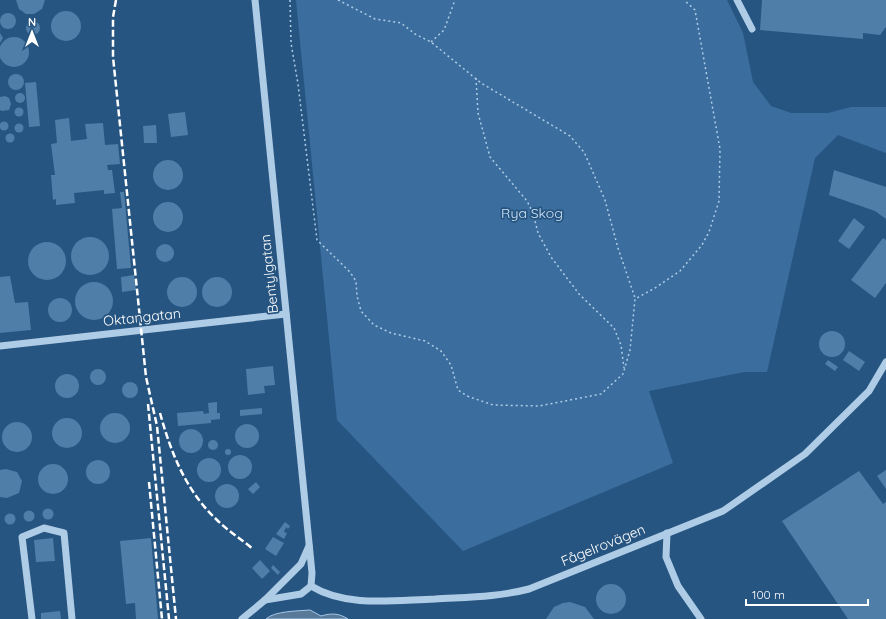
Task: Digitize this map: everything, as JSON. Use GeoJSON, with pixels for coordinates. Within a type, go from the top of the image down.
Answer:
{"type":"FeatureCollection","features":[{"type":"Feature","properties":{"kind":"lane","name":"Bentylgatan"},"geometry":{"type":"LineString","coordinates":[[255,0],[309,546]]}},
{"type":"Feature","properties":{"kind":"lane"},"geometry":{"type":"LineString","coordinates":[[737,0],[752,29]]}},
{"type":"Feature","properties":{"kind":"lane","name":"Oktangatan"},"geometry":{"type":"LineString","coordinates":[[0,346],[286,314]]}},
{"type":"Feature","properties":{"kind":"lane","name":"Fågelrovägen"},"geometry":{"type":"LineString","coordinates":[[311,586],[328,594],[379,601],[499,596],[529,588],[723,511],[806,454],[869,391],[886,362]]}},
{"type":"Feature","properties":{"kind":"lane"},"geometry":{"type":"LineString","coordinates":[[32,619],[22,537],[44,528],[64,533],[72,619]]}},
{"type":"Feature","properties":{"kind":"lane"},"geometry":{"type":"LineString","coordinates":[[667,533],[666,557],[678,586],[701,619]]}},
{"type":"Feature","properties":{"kind":"lane"},"geometry":{"type":"LineString","coordinates":[[265,600],[301,594],[311,586],[312,573],[309,546]]}},
{"type":"Feature","properties":{"kind":"lane"},"geometry":{"type":"LineString","coordinates":[[242,619],[265,600],[300,564],[309,546]]}},
{"type":"Feature","properties":{"kind":"path"},"geometry":{"type":"LineString","coordinates":[[290,0],[291,43],[298,84],[317,240],[350,272],[356,281],[357,296],[361,311],[374,325],[391,333],[425,341],[441,351],[451,365],[458,390],[467,396],[493,405],[539,406],[601,394],[622,374],[624,370],[630,350],[636,299],[605,200],[584,152],[570,136],[540,120],[476,78],[431,42],[415,34],[401,23],[375,19],[338,0]]}},
{"type":"Feature","properties":{"kind":"path"},"geometry":{"type":"LineString","coordinates":[[431,42],[444,30],[455,0]]}},
{"type":"Feature","properties":{"kind":"path"},"geometry":{"type":"LineString","coordinates":[[636,299],[655,288],[680,270],[702,245],[709,232],[720,201],[720,149],[712,111],[706,62],[695,10],[684,0]]}},
{"type":"Feature","properties":{"kind":"path"},"geometry":{"type":"LineString","coordinates":[[476,78],[478,113],[490,158],[527,201],[533,213],[538,233],[551,257],[579,294],[614,328],[622,345],[624,370]]}},
{"type":"Feature","properties":{"kind":"green space","name":"Rya Skog"},"geometry":{"type":"Polygon","coordinates":[[[296,0],[727,0],[743,33],[753,82],[771,106],[791,113],[828,113],[851,107],[886,107],[886,153],[838,135],[815,158],[767,372],[744,372],[649,391],[673,463],[463,551],[337,420],[296,0]]]}},
{"type":"Feature","properties":{"kind":"shaded area"},"geometry":{"type":"Polygon","coordinates":[[[310,610],[321,616],[335,614],[348,619],[266,619],[275,614],[310,610]]]}},
{"type":"Feature","properties":{"kind":"building"},"geometry":{"type":"Polygon","coordinates":[[[16,0],[45,0],[42,9],[34,14],[26,14],[19,9],[16,0]]]}},
{"type":"Feature","properties":{"kind":"building"},"geometry":{"type":"Polygon","coordinates":[[[762,0],[886,0],[886,27],[880,35],[863,33],[863,39],[760,30],[762,0]]]}},
{"type":"Feature","properties":{"kind":"building"},"geometry":{"type":"Polygon","coordinates":[[[66,11],[72,12],[80,20],[80,32],[72,40],[66,41],[60,40],[52,32],[51,26],[52,20],[60,12],[66,11]]]}},
{"type":"Feature","properties":{"kind":"building"},"geometry":{"type":"Polygon","coordinates":[[[8,13],[14,15],[16,21],[14,27],[8,29],[2,27],[0,21],[2,15],[8,13]]]}},
{"type":"Feature","properties":{"kind":"building"},"geometry":{"type":"Polygon","coordinates":[[[33,21],[38,23],[40,28],[38,33],[33,35],[28,33],[26,28],[28,23],[33,21]]]}},
{"type":"Feature","properties":{"kind":"building"},"geometry":{"type":"Polygon","coordinates":[[[0,33],[3,38],[0,43],[0,33]]]}},
{"type":"Feature","properties":{"kind":"building"},"geometry":{"type":"Polygon","coordinates":[[[14,37],[20,38],[28,46],[28,58],[20,66],[14,67],[8,66],[0,58],[-1,52],[0,46],[8,38],[14,37]]]}},
{"type":"Feature","properties":{"kind":"building"},"geometry":{"type":"Polygon","coordinates":[[[16,74],[23,79],[24,82],[19,89],[16,90],[9,85],[8,82],[13,75],[16,74]]]}},
{"type":"Feature","properties":{"kind":"building"},"geometry":{"type":"Polygon","coordinates":[[[36,82],[40,126],[29,127],[25,83],[36,82]]]}},
{"type":"Feature","properties":{"kind":"building"},"geometry":{"type":"Polygon","coordinates":[[[18,93],[22,93],[24,94],[24,102],[18,103],[15,100],[15,96],[18,93]]]}},
{"type":"Feature","properties":{"kind":"building"},"geometry":{"type":"Polygon","coordinates":[[[5,96],[9,98],[11,104],[9,110],[2,111],[0,110],[0,97],[5,96]]]}},
{"type":"Feature","properties":{"kind":"building"},"geometry":{"type":"Polygon","coordinates":[[[17,108],[21,108],[23,112],[21,116],[17,116],[15,114],[15,110],[17,108]]]}},
{"type":"Feature","properties":{"kind":"building"},"geometry":{"type":"Polygon","coordinates":[[[185,112],[188,135],[171,137],[168,114],[185,112]]]}},
{"type":"Feature","properties":{"kind":"building"},"geometry":{"type":"Polygon","coordinates":[[[69,118],[71,141],[87,139],[85,124],[103,123],[105,145],[118,144],[120,164],[107,165],[108,170],[112,170],[115,193],[104,194],[104,190],[74,193],[75,203],[56,205],[56,199],[53,200],[51,175],[55,175],[51,144],[57,143],[55,120],[69,118]]]}},
{"type":"Feature","properties":{"kind":"building"},"geometry":{"type":"Polygon","coordinates":[[[2,122],[6,122],[8,126],[6,130],[2,130],[0,128],[0,124],[2,122]]]}},
{"type":"Feature","properties":{"kind":"building"},"geometry":{"type":"Polygon","coordinates":[[[17,124],[21,124],[23,128],[21,132],[17,132],[15,130],[15,126],[17,124]]]}},
{"type":"Feature","properties":{"kind":"building"},"geometry":{"type":"Polygon","coordinates":[[[156,125],[157,143],[144,143],[143,126],[156,125]]]}},
{"type":"Feature","properties":{"kind":"building"},"geometry":{"type":"Polygon","coordinates":[[[8,134],[12,134],[14,138],[12,142],[8,142],[6,140],[6,136],[8,134]]]}},
{"type":"Feature","properties":{"kind":"building"},"geometry":{"type":"Polygon","coordinates":[[[168,160],[174,161],[182,169],[182,181],[174,189],[168,190],[162,189],[154,181],[153,175],[154,169],[162,161],[168,160]]]}},
{"type":"Feature","properties":{"kind":"building"},"geometry":{"type":"Polygon","coordinates":[[[834,170],[886,187],[886,219],[875,211],[829,195],[834,170]]]}},
{"type":"Feature","properties":{"kind":"building"},"geometry":{"type":"Polygon","coordinates":[[[120,192],[124,192],[131,268],[117,269],[112,209],[122,208],[120,192]]]}},
{"type":"Feature","properties":{"kind":"building"},"geometry":{"type":"Polygon","coordinates":[[[168,202],[174,203],[182,211],[182,223],[174,231],[168,232],[162,231],[154,223],[153,217],[154,211],[162,203],[168,202]]]}},
{"type":"Feature","properties":{"kind":"building"},"geometry":{"type":"Polygon","coordinates":[[[854,218],[865,227],[849,249],[838,241],[854,218]]]}},
{"type":"Feature","properties":{"kind":"building"},"geometry":{"type":"Polygon","coordinates":[[[86,237],[94,237],[104,242],[108,249],[108,263],[104,270],[94,275],[86,275],[76,270],[74,267],[71,260],[71,252],[76,242],[79,240],[86,237]]]}},
{"type":"Feature","properties":{"kind":"building"},"geometry":{"type":"Polygon","coordinates":[[[883,238],[886,240],[886,283],[875,298],[851,280],[883,238]]]}},
{"type":"Feature","properties":{"kind":"building"},"geometry":{"type":"Polygon","coordinates":[[[43,242],[51,242],[61,247],[65,254],[65,268],[61,275],[51,280],[43,280],[33,275],[31,272],[28,265],[28,257],[33,247],[36,245],[43,242]]]}},
{"type":"Feature","properties":{"kind":"building"},"geometry":{"type":"Polygon","coordinates":[[[165,244],[171,247],[174,253],[171,259],[165,262],[159,259],[156,253],[159,247],[165,244]]]}},
{"type":"Feature","properties":{"kind":"building"},"geometry":{"type":"Polygon","coordinates":[[[134,275],[136,290],[122,292],[121,277],[134,275]]]}},
{"type":"Feature","properties":{"kind":"building"},"geometry":{"type":"Polygon","coordinates":[[[10,276],[15,303],[28,302],[31,330],[0,333],[0,277],[10,276]]]}},
{"type":"Feature","properties":{"kind":"building"},"geometry":{"type":"Polygon","coordinates":[[[182,277],[188,278],[196,286],[196,298],[188,306],[182,307],[176,306],[168,298],[167,292],[168,286],[176,278],[182,277]]]}},
{"type":"Feature","properties":{"kind":"building"},"geometry":{"type":"Polygon","coordinates":[[[217,277],[223,278],[231,286],[231,298],[223,306],[217,307],[211,306],[203,298],[202,292],[203,286],[211,278],[217,277]]]}},
{"type":"Feature","properties":{"kind":"building"},"geometry":{"type":"Polygon","coordinates":[[[90,282],[98,282],[108,287],[112,294],[112,308],[108,315],[98,320],[90,320],[80,315],[78,312],[75,305],[75,297],[80,287],[83,285],[90,282]]]}},
{"type":"Feature","properties":{"kind":"building"},"geometry":{"type":"Polygon","coordinates":[[[60,298],[65,299],[71,305],[71,315],[65,321],[60,322],[55,321],[49,315],[48,310],[49,305],[55,299],[60,298]]]}},
{"type":"Feature","properties":{"kind":"building"},"geometry":{"type":"Polygon","coordinates":[[[832,331],[841,335],[845,344],[841,353],[832,357],[823,353],[819,344],[823,335],[832,331]]]}},
{"type":"Feature","properties":{"kind":"building"},"geometry":{"type":"Polygon","coordinates":[[[849,351],[865,362],[859,371],[843,360],[849,351]]]}},
{"type":"Feature","properties":{"kind":"building"},"geometry":{"type":"Polygon","coordinates":[[[828,360],[838,367],[835,371],[825,364],[828,360]]]}},
{"type":"Feature","properties":{"kind":"building"},"geometry":{"type":"Polygon","coordinates":[[[273,366],[275,385],[264,386],[265,393],[248,395],[246,369],[273,366]]]}},
{"type":"Feature","properties":{"kind":"building"},"geometry":{"type":"Polygon","coordinates":[[[95,369],[101,369],[106,374],[104,383],[101,385],[95,385],[90,380],[90,374],[95,369]]]}},
{"type":"Feature","properties":{"kind":"building"},"geometry":{"type":"Polygon","coordinates":[[[67,374],[75,378],[79,386],[75,394],[67,398],[59,394],[55,386],[59,378],[67,374]]]}},
{"type":"Feature","properties":{"kind":"building"},"geometry":{"type":"Polygon","coordinates":[[[127,382],[133,382],[138,387],[136,396],[133,398],[127,398],[122,393],[122,387],[127,382]]]}},
{"type":"Feature","properties":{"kind":"building"},"geometry":{"type":"Polygon","coordinates":[[[217,402],[217,413],[220,413],[220,419],[211,420],[211,423],[178,426],[177,413],[203,411],[204,414],[209,413],[208,403],[217,402]]]}},
{"type":"Feature","properties":{"kind":"building"},"geometry":{"type":"Polygon","coordinates":[[[262,408],[262,414],[240,416],[240,410],[262,408]]]}},
{"type":"Feature","properties":{"kind":"building"},"geometry":{"type":"Polygon","coordinates":[[[115,413],[126,417],[130,428],[126,439],[115,443],[104,439],[100,428],[104,417],[115,413]]]}},
{"type":"Feature","properties":{"kind":"building"},"geometry":{"type":"Polygon","coordinates":[[[67,418],[78,422],[82,433],[78,444],[67,448],[56,444],[52,433],[56,422],[67,418]]]}},
{"type":"Feature","properties":{"kind":"building"},"geometry":{"type":"Polygon","coordinates":[[[17,422],[28,426],[32,437],[28,448],[17,452],[6,448],[2,437],[6,426],[17,422]]]}},
{"type":"Feature","properties":{"kind":"building"},"geometry":{"type":"Polygon","coordinates":[[[247,424],[256,427],[259,436],[256,445],[247,448],[238,445],[235,436],[238,427],[247,424]]]}},
{"type":"Feature","properties":{"kind":"building"},"geometry":{"type":"Polygon","coordinates":[[[191,429],[200,432],[203,441],[200,450],[191,453],[182,450],[179,441],[182,432],[191,429]]]}},
{"type":"Feature","properties":{"kind":"building"},"geometry":{"type":"Polygon","coordinates":[[[211,440],[215,440],[217,441],[217,449],[211,450],[208,447],[208,443],[211,440]]]}},
{"type":"Feature","properties":{"kind":"building"},"geometry":{"type":"Polygon","coordinates":[[[228,449],[231,452],[228,455],[225,452],[228,449]]]}},
{"type":"Feature","properties":{"kind":"building"},"geometry":{"type":"Polygon","coordinates":[[[240,455],[249,458],[252,467],[249,476],[240,479],[231,476],[228,467],[231,458],[240,455]]]}},
{"type":"Feature","properties":{"kind":"building"},"geometry":{"type":"Polygon","coordinates":[[[209,458],[218,461],[221,470],[218,479],[209,482],[200,479],[197,470],[200,461],[209,458]]]}},
{"type":"Feature","properties":{"kind":"building"},"geometry":{"type":"Polygon","coordinates":[[[98,460],[107,463],[110,472],[107,481],[98,484],[89,481],[86,472],[89,463],[98,460]]]}},
{"type":"Feature","properties":{"kind":"building"},"geometry":{"type":"Polygon","coordinates":[[[53,464],[64,468],[68,479],[64,490],[53,494],[42,490],[38,479],[42,468],[53,464]]]}},
{"type":"Feature","properties":{"kind":"building"},"geometry":{"type":"Polygon","coordinates":[[[6,469],[17,472],[22,481],[19,493],[7,498],[0,497],[0,470],[6,469]]]}},
{"type":"Feature","properties":{"kind":"building"},"geometry":{"type":"Polygon","coordinates":[[[886,470],[886,489],[877,476],[886,470]]]}},
{"type":"Feature","properties":{"kind":"building"},"geometry":{"type":"Polygon","coordinates":[[[859,471],[883,504],[886,502],[886,619],[848,619],[782,521],[859,471]]]}},
{"type":"Feature","properties":{"kind":"building"},"geometry":{"type":"Polygon","coordinates":[[[256,482],[260,487],[253,494],[248,489],[256,482]]]}},
{"type":"Feature","properties":{"kind":"building"},"geometry":{"type":"Polygon","coordinates":[[[227,484],[236,487],[239,496],[236,505],[227,508],[218,505],[215,496],[218,487],[227,484]]]}},
{"type":"Feature","properties":{"kind":"building"},"geometry":{"type":"Polygon","coordinates":[[[46,509],[50,509],[52,510],[52,518],[46,519],[43,516],[43,512],[46,509]]]}},
{"type":"Feature","properties":{"kind":"building"},"geometry":{"type":"Polygon","coordinates":[[[27,511],[31,511],[33,512],[33,520],[27,521],[24,518],[24,514],[27,511]]]}},
{"type":"Feature","properties":{"kind":"building"},"geometry":{"type":"Polygon","coordinates":[[[8,514],[12,514],[14,515],[14,523],[8,524],[5,521],[5,517],[8,514]]]}},
{"type":"Feature","properties":{"kind":"building"},"geometry":{"type":"Polygon","coordinates":[[[285,522],[290,526],[288,529],[286,527],[284,532],[287,533],[284,539],[276,534],[285,522]]]}},
{"type":"Feature","properties":{"kind":"building"},"geometry":{"type":"Polygon","coordinates":[[[273,537],[284,543],[276,556],[265,549],[273,537]]]}},
{"type":"Feature","properties":{"kind":"building"},"geometry":{"type":"Polygon","coordinates":[[[53,538],[55,561],[36,562],[34,540],[53,538]]]}},
{"type":"Feature","properties":{"kind":"building"},"geometry":{"type":"Polygon","coordinates":[[[151,538],[158,619],[136,619],[135,603],[126,604],[120,541],[151,538]]]}},
{"type":"Feature","properties":{"kind":"building"},"geometry":{"type":"Polygon","coordinates":[[[260,560],[270,571],[262,579],[252,568],[260,560]]]}},
{"type":"Feature","properties":{"kind":"building"},"geometry":{"type":"Polygon","coordinates":[[[273,565],[280,572],[278,575],[271,568],[273,565]]]}},
{"type":"Feature","properties":{"kind":"building"},"geometry":{"type":"Polygon","coordinates":[[[611,584],[617,585],[625,593],[625,605],[617,613],[611,614],[605,613],[597,605],[596,599],[597,593],[605,585],[611,584]]]}},
{"type":"Feature","properties":{"kind":"building"},"geometry":{"type":"Polygon","coordinates":[[[570,602],[585,607],[594,619],[546,619],[554,607],[570,602]]]}},
{"type":"Feature","properties":{"kind":"building"},"geometry":{"type":"Polygon","coordinates":[[[60,611],[61,619],[41,619],[41,613],[60,611]]]}},
{"type":"Feature","properties":{"kind":"railway"},"geometry":{"type":"LineString","coordinates":[[116,0],[113,17],[113,57],[146,377],[157,426],[176,619]]}},
{"type":"Feature","properties":{"kind":"railway"},"geometry":{"type":"LineString","coordinates":[[148,404],[169,619]]}},
{"type":"Feature","properties":{"kind":"railway"},"geometry":{"type":"LineString","coordinates":[[160,413],[169,443],[188,484],[206,509],[221,524],[253,549]]}},
{"type":"Feature","properties":{"kind":"railway"},"geometry":{"type":"LineString","coordinates":[[149,482],[162,619]]}}]}
